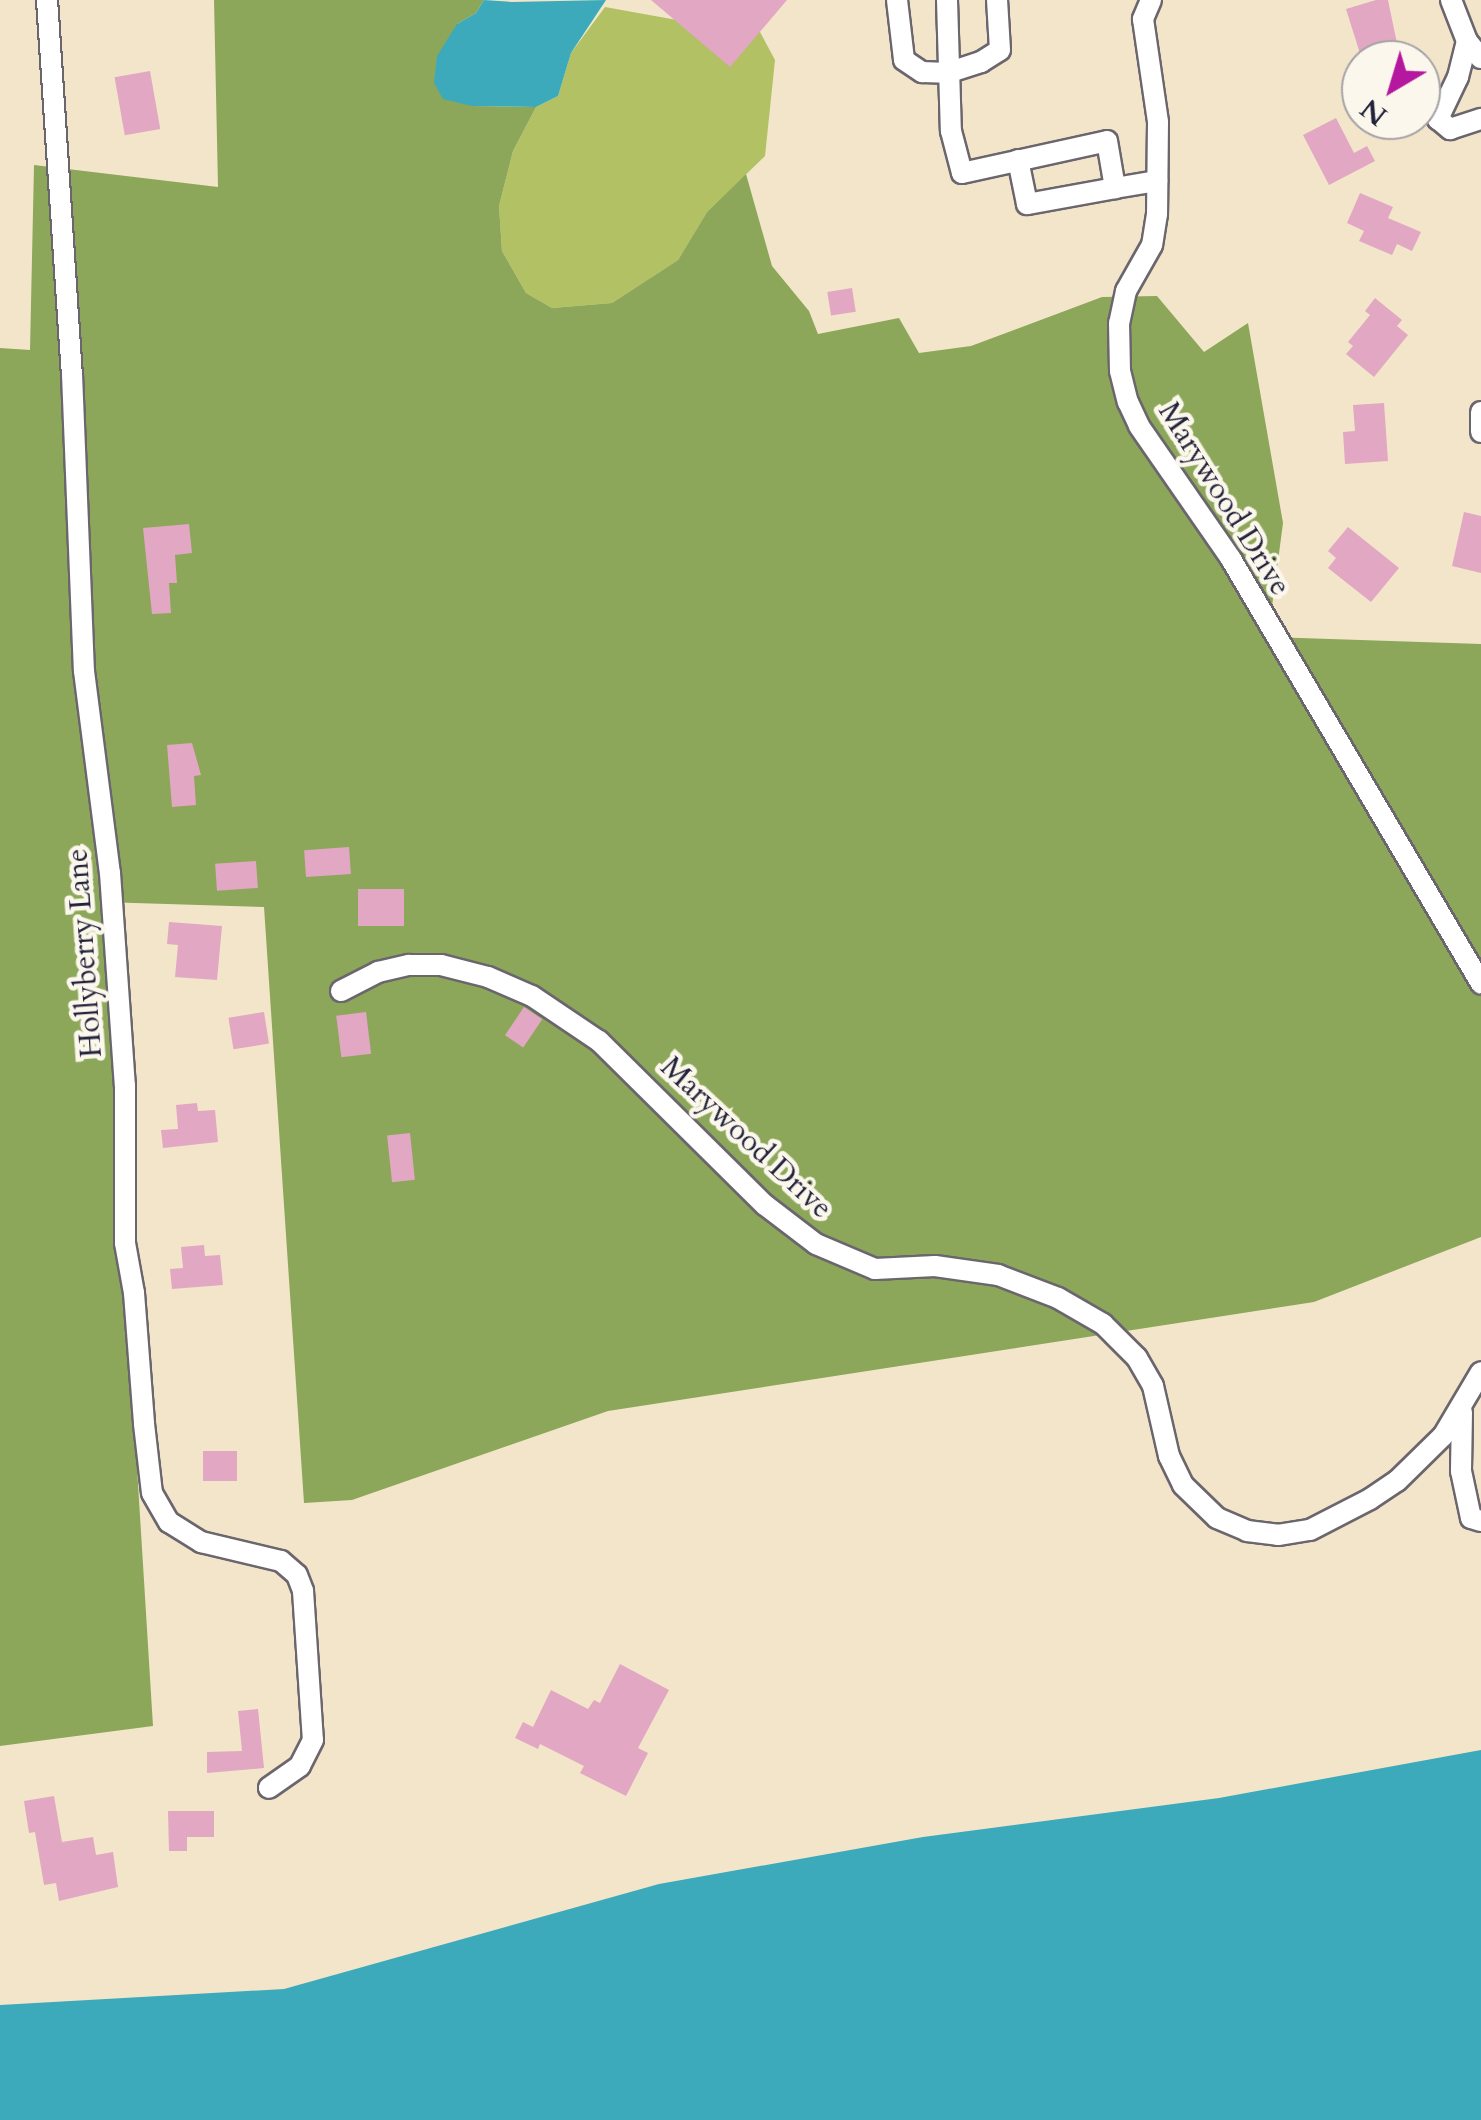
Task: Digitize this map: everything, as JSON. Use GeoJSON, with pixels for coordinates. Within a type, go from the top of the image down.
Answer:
{"type":"FeatureCollection","features":[{"type":"Feature","properties":{"kind":"street","name":"Hollyberry Lane"},"geometry":{"type":"LineString","coordinates":[[47,0],[72,374],[84,671],[110,873],[125,1085],[125,1243],[134,1293],[152,1492],[169,1522],[201,1542],[281,1560],[297,1575],[304,1591],[312,1740],[300,1766],[269,1788]]}},
{"type":"Feature","properties":{"kind":"street"},"geometry":{"type":"LineString","coordinates":[[898,0],[904,60],[922,72],[950,72],[1000,50],[997,0]]}},
{"type":"Feature","properties":{"kind":"street"},"geometry":{"type":"LineString","coordinates":[[947,0],[951,131],[962,173],[1107,141],[1114,188]]}},
{"type":"Feature","properties":{"kind":"street","name":"Marywood Drive"},"geometry":{"type":"LineString","coordinates":[[1151,0],[1142,19],[1158,122],[1158,181],[1152,245],[1126,291],[1119,323],[1120,371],[1128,402],[1139,426],[1230,559],[1481,984]]}},
{"type":"Feature","properties":{"kind":"street"},"geometry":{"type":"LineString","coordinates":[[1451,0],[1468,41],[1481,58]]}},
{"type":"Feature","properties":{"kind":"street"},"geometry":{"type":"LineString","coordinates":[[1468,41],[1458,78],[1438,119],[1450,129],[1481,119]]}},
{"type":"Feature","properties":{"kind":"street"},"geometry":{"type":"LineString","coordinates":[[1018,160],[1027,204],[1158,181]]}},
{"type":"Feature","properties":{"kind":"street"},"geometry":{"type":"LineString","coordinates":[[1481,412],[1481,432]]}},
{"type":"Feature","properties":{"kind":"street","name":"Marywood Drive"},"geometry":{"type":"LineString","coordinates":[[341,991],[378,972],[409,965],[457,967],[488,976],[532,996],[599,1041],[765,1206],[816,1244],[875,1269],[934,1266],[998,1275],[1058,1298],[1092,1318],[1127,1346],[1152,1386],[1169,1456],[1182,1485],[1204,1509],[1232,1526],[1278,1535],[1325,1524],[1397,1481],[1443,1436],[1462,1410],[1481,1372]]}},
{"type":"Feature","properties":{"kind":"street"},"geometry":{"type":"LineString","coordinates":[[1462,1410],[1461,1471],[1471,1518],[1481,1521]]}},
{"type":"Feature","properties":{"kind":"green space"},"geometry":{"type":"Polygon","coordinates":[[[214,0],[484,0],[476,13],[457,24],[472,106],[536,107],[513,151],[499,206],[502,251],[526,293],[552,308],[612,303],[678,260],[707,212],[746,174],[772,266],[809,311],[818,334],[899,318],[919,353],[971,346],[1102,297],[1157,296],[1204,352],[1248,323],[1283,523],[1268,637],[1481,644],[1481,1237],[1314,1302],[608,1411],[352,1500],[304,1503],[264,907],[102,902],[153,1726],[0,1746],[0,348],[30,350],[34,165],[218,187],[214,0]]]}},
{"type":"Feature","properties":{"kind":"green space"},"geometry":{"type":"Polygon","coordinates":[[[605,7],[688,22],[751,15],[775,60],[765,156],[707,212],[678,260],[612,303],[552,308],[526,293],[502,251],[499,206],[513,151],[536,107],[558,96],[571,53],[605,7]]]}},
{"type":"Feature","properties":{"kind":"water"},"geometry":{"type":"Polygon","coordinates":[[[484,0],[606,0],[571,53],[558,96],[536,107],[472,106],[443,99],[434,83],[437,56],[457,24],[476,13],[484,0]]]}},
{"type":"Feature","properties":{"kind":"water"},"geometry":{"type":"Polygon","coordinates":[[[1481,1750],[1481,2120],[0,2120],[0,2005],[284,1989],[659,1884],[923,1837],[1219,1798],[1481,1750]]]}},
{"type":"Feature","properties":{"kind":"building"},"geometry":{"type":"Polygon","coordinates":[[[651,0],[787,0],[730,67],[651,0]]]}},
{"type":"Feature","properties":{"kind":"building"},"geometry":{"type":"Polygon","coordinates":[[[1388,0],[1396,40],[1356,40],[1346,9],[1388,0]]]}},
{"type":"Feature","properties":{"kind":"building"},"geometry":{"type":"Polygon","coordinates":[[[150,71],[160,129],[125,135],[115,77],[150,71]]]}},
{"type":"Feature","properties":{"kind":"building"},"geometry":{"type":"Polygon","coordinates":[[[1336,118],[1341,140],[1347,140],[1354,153],[1367,146],[1375,161],[1329,185],[1303,135],[1336,118]]]}},
{"type":"Feature","properties":{"kind":"building"},"geometry":{"type":"Polygon","coordinates":[[[1360,193],[1393,207],[1388,218],[1421,232],[1412,251],[1397,244],[1392,255],[1359,241],[1364,231],[1347,223],[1360,193]]]}},
{"type":"Feature","properties":{"kind":"building"},"geometry":{"type":"Polygon","coordinates":[[[852,288],[856,312],[831,316],[827,292],[852,288]]]}},
{"type":"Feature","properties":{"kind":"building"},"geometry":{"type":"Polygon","coordinates":[[[1375,298],[1402,320],[1397,326],[1408,335],[1374,377],[1346,354],[1353,346],[1348,342],[1370,315],[1365,311],[1375,298]]]}},
{"type":"Feature","properties":{"kind":"building"},"geometry":{"type":"Polygon","coordinates":[[[1384,403],[1388,461],[1345,464],[1343,432],[1355,431],[1353,405],[1384,403]]]}},
{"type":"Feature","properties":{"kind":"building"},"geometry":{"type":"Polygon","coordinates":[[[1464,512],[1481,516],[1481,573],[1452,566],[1464,512]]]}},
{"type":"Feature","properties":{"kind":"building"},"geometry":{"type":"Polygon","coordinates":[[[189,524],[192,553],[175,555],[177,583],[169,583],[171,613],[152,614],[143,528],[189,524]]]}},
{"type":"Feature","properties":{"kind":"building"},"geometry":{"type":"Polygon","coordinates":[[[1348,527],[1399,568],[1371,602],[1328,568],[1336,558],[1328,551],[1348,527]]]}},
{"type":"Feature","properties":{"kind":"building"},"geometry":{"type":"Polygon","coordinates":[[[192,743],[201,775],[194,776],[196,805],[172,807],[167,745],[192,743]]]}},
{"type":"Feature","properties":{"kind":"building"},"geometry":{"type":"Polygon","coordinates":[[[349,847],[351,874],[306,877],[304,850],[349,847]]]}},
{"type":"Feature","properties":{"kind":"building"},"geometry":{"type":"Polygon","coordinates":[[[256,861],[258,888],[217,891],[215,864],[256,861]]]}},
{"type":"Feature","properties":{"kind":"building"},"geometry":{"type":"Polygon","coordinates":[[[358,889],[404,889],[404,926],[358,926],[358,889]]]}},
{"type":"Feature","properties":{"kind":"building"},"geometry":{"type":"Polygon","coordinates":[[[169,922],[222,926],[217,980],[175,977],[178,945],[167,944],[169,922]]]}},
{"type":"Feature","properties":{"kind":"building"},"geometry":{"type":"Polygon","coordinates":[[[524,1007],[542,1019],[523,1047],[505,1035],[524,1007]]]}},
{"type":"Feature","properties":{"kind":"building"},"geometry":{"type":"Polygon","coordinates":[[[264,1012],[269,1044],[233,1049],[228,1018],[264,1012]]]}},
{"type":"Feature","properties":{"kind":"building"},"geometry":{"type":"Polygon","coordinates":[[[366,1012],[371,1054],[341,1057],[336,1016],[366,1012]]]}},
{"type":"Feature","properties":{"kind":"building"},"geometry":{"type":"Polygon","coordinates":[[[197,1103],[198,1111],[215,1110],[218,1142],[163,1148],[161,1130],[178,1129],[176,1105],[197,1103]]]}},
{"type":"Feature","properties":{"kind":"building"},"geometry":{"type":"Polygon","coordinates":[[[410,1133],[415,1180],[392,1182],[387,1135],[410,1133]]]}},
{"type":"Feature","properties":{"kind":"building"},"geometry":{"type":"Polygon","coordinates":[[[204,1245],[205,1256],[220,1255],[223,1285],[172,1289],[170,1269],[183,1268],[181,1247],[204,1245]]]}},
{"type":"Feature","properties":{"kind":"building"},"geometry":{"type":"Polygon","coordinates":[[[203,1451],[237,1451],[237,1481],[203,1481],[203,1451]]]}},
{"type":"Feature","properties":{"kind":"building"},"geometry":{"type":"Polygon","coordinates":[[[620,1664],[669,1690],[638,1748],[648,1753],[626,1796],[580,1773],[584,1766],[540,1744],[538,1749],[515,1738],[523,1722],[533,1727],[551,1690],[588,1709],[594,1700],[600,1703],[620,1664]]]}},
{"type":"Feature","properties":{"kind":"building"},"geometry":{"type":"Polygon","coordinates":[[[258,1709],[264,1768],[207,1773],[207,1752],[242,1751],[238,1711],[258,1709]]]}},
{"type":"Feature","properties":{"kind":"building"},"geometry":{"type":"Polygon","coordinates":[[[54,1796],[62,1842],[93,1837],[96,1855],[113,1852],[118,1887],[59,1901],[56,1883],[44,1885],[35,1832],[29,1833],[24,1801],[54,1796]]]}},
{"type":"Feature","properties":{"kind":"building"},"geometry":{"type":"Polygon","coordinates":[[[168,1811],[214,1811],[214,1837],[187,1837],[187,1851],[169,1851],[168,1811]]]}}]}
